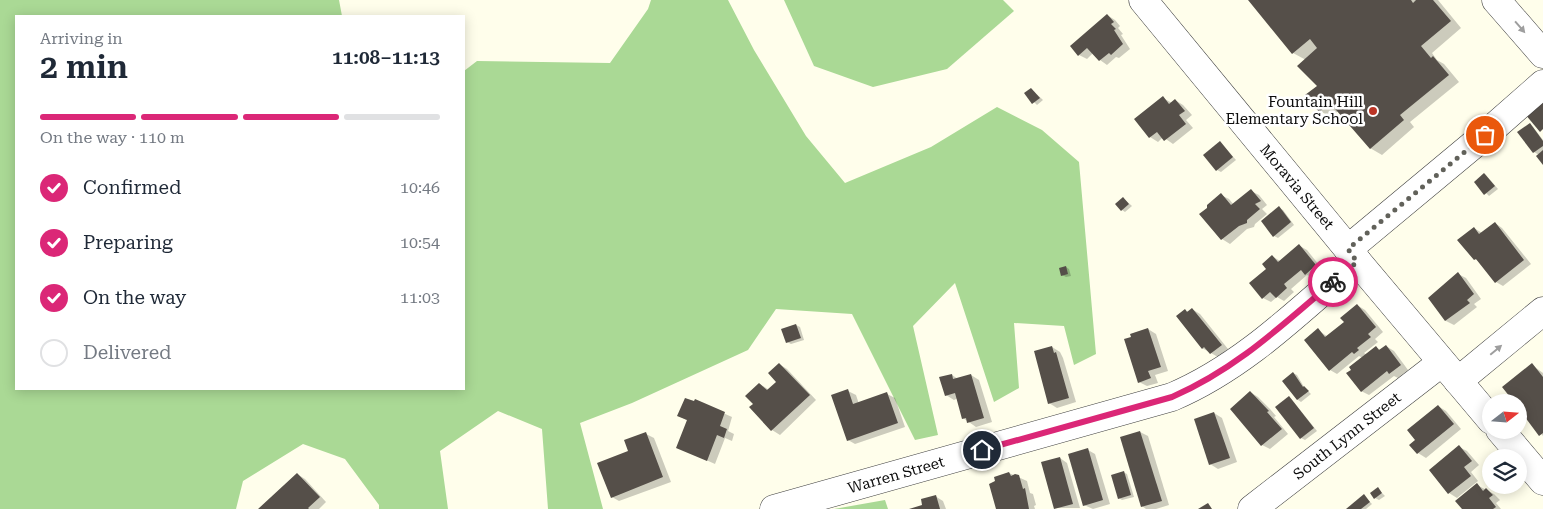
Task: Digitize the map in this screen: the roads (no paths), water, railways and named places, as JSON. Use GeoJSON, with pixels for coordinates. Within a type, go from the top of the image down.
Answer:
{"type":"FeatureCollection","features":[{"type":"Feature","properties":{"kind":"street","name":"Moravia Street"},"geometry":{"type":"LineString","coordinates":[[1143,0],[1352,255],[1482,409]]}},
{"type":"Feature","properties":{"kind":"street"},"geometry":{"type":"LineString","coordinates":[[1496,0],[1543,54]]}},
{"type":"Feature","properties":{"kind":"street","name":"Warren Street"},"geometry":{"type":"LineString","coordinates":[[774,509],[1172,397],[1215,376],[1254,349],[1352,255],[1543,84]]}},
{"type":"Feature","properties":{"kind":"street","name":"South Lynn Street"},"geometry":{"type":"LineString","coordinates":[[1252,509],[1450,372],[1543,311]]}},
{"type":"Feature","properties":{"kind":"street"},"geometry":{"type":"LineString","coordinates":[[1508,439],[1543,481]]}},
{"type":"Feature","properties":{"kind":"place","name":"Fountain Hill Elementary School"},"geometry":{"type":"Point","coordinates":[1373,111]}}]}
